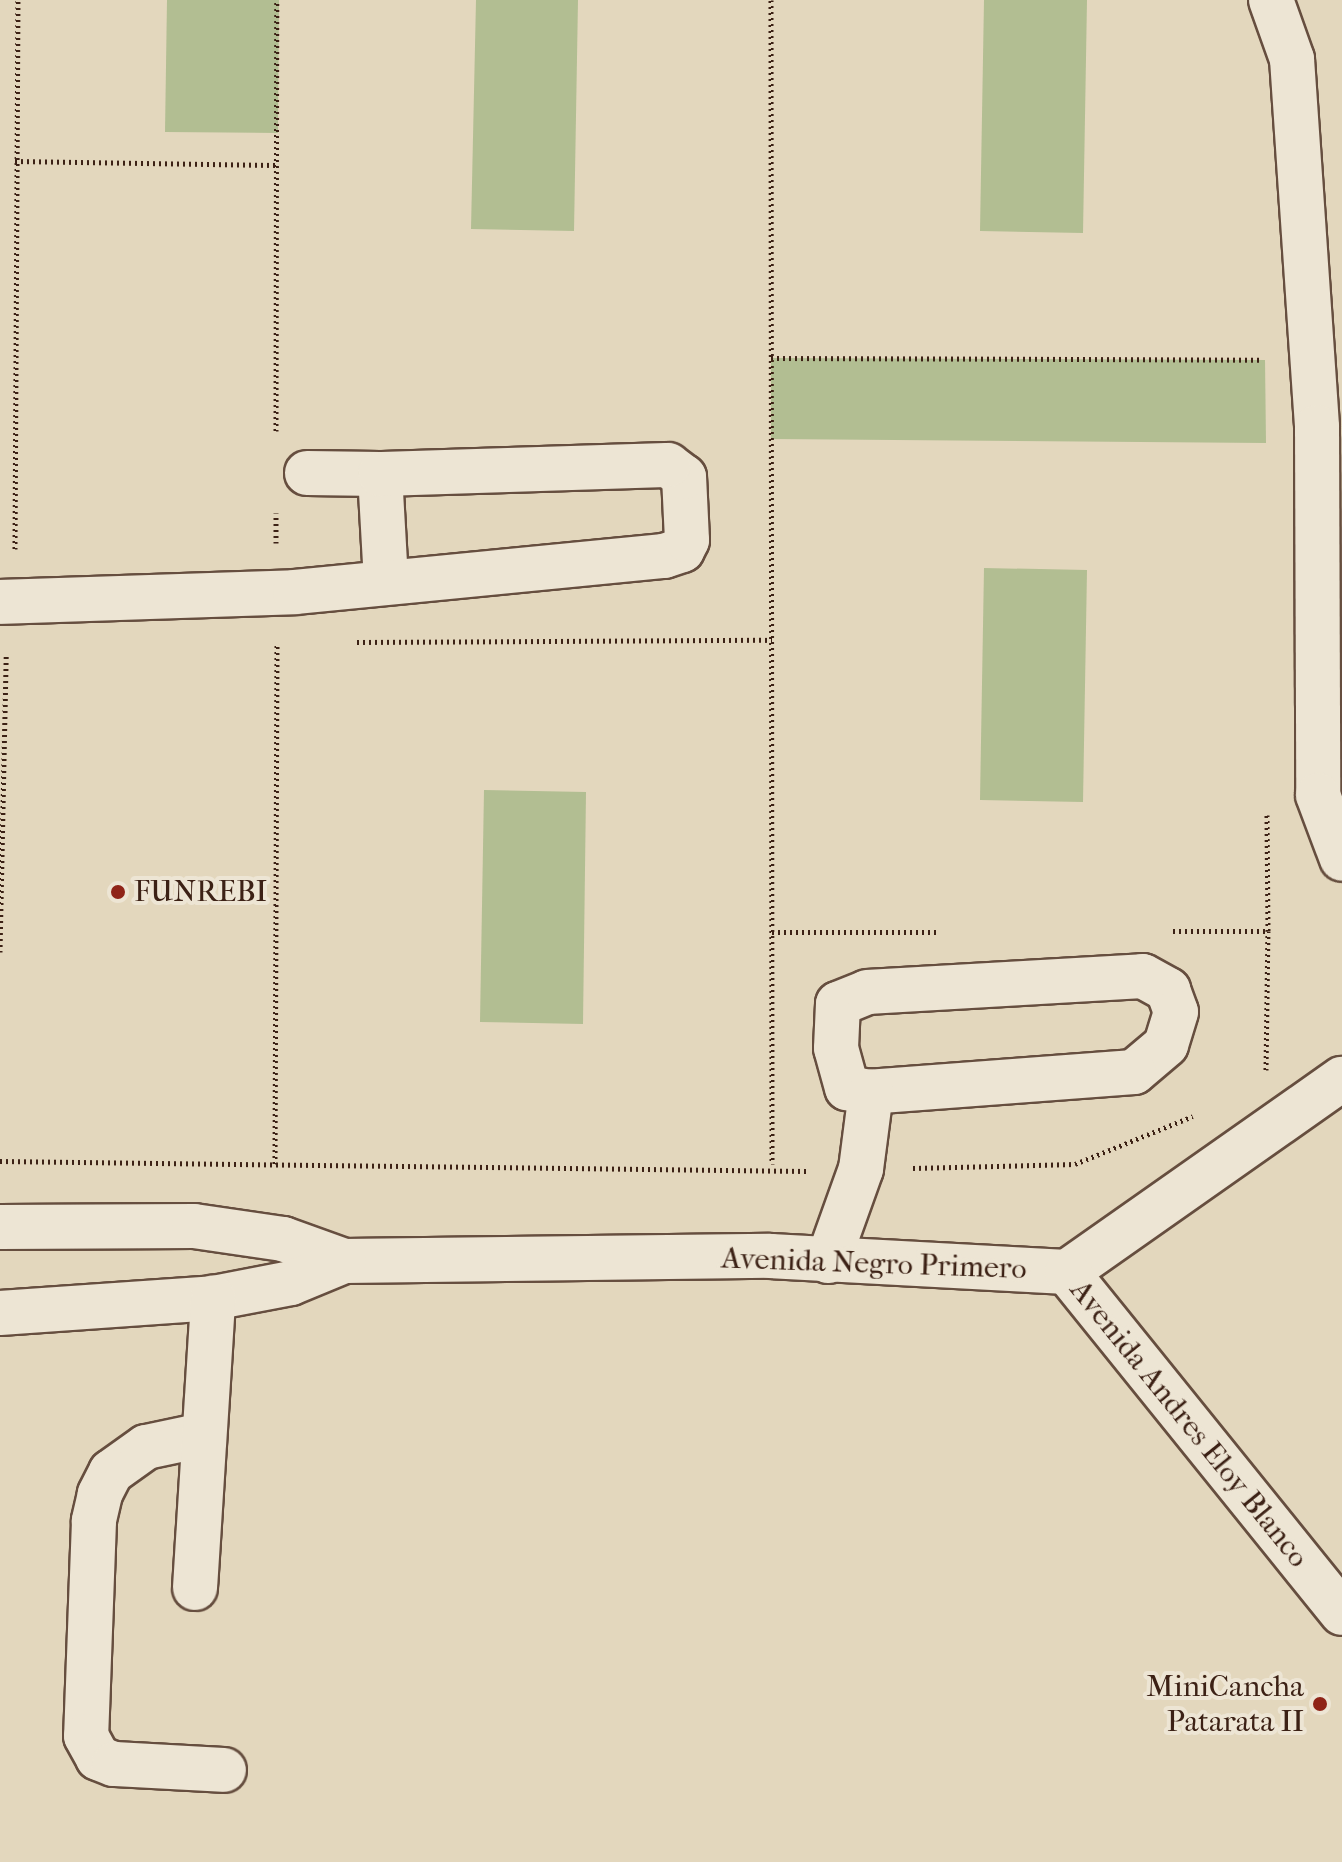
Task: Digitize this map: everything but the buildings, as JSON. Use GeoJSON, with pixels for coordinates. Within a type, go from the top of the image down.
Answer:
{"type":"FeatureCollection","features":[{"type":"Feature","properties":{"kind":"street"},"geometry":{"type":"LineString","coordinates":[[1271,0],[1292,59],[1317,427],[1318,795],[1342,859]]}},
{"type":"Feature","properties":{"kind":"street"},"geometry":{"type":"LineString","coordinates":[[8,614],[285,593],[674,555],[686,544],[684,477],[668,465],[380,474],[291,460]]}},
{"type":"Feature","properties":{"kind":"street"},"geometry":{"type":"LineString","coordinates":[[380,474],[386,582]]}},
{"type":"Feature","properties":{"kind":"street"},"geometry":{"type":"LineString","coordinates":[[1143,976],[1168,990],[1176,1012],[1166,1045],[1134,1072],[871,1092],[847,1088],[836,1048],[838,1004],[867,992],[1143,976]]}},
{"type":"Feature","properties":{"kind":"street","name":"Avenida Negro Primero"},"geometry":{"type":"LineString","coordinates":[[0,1227],[194,1226],[283,1239],[344,1261],[770,1256],[1067,1272],[1342,1079]]}},
{"type":"Feature","properties":{"kind":"street"},"geometry":{"type":"LineString","coordinates":[[828,1261],[861,1169],[871,1092]]}},
{"type":"Feature","properties":{"kind":"street","name":"Avenida Negro Primero"},"geometry":{"type":"LineString","coordinates":[[0,1313],[213,1298],[291,1283],[344,1261]]}},
{"type":"Feature","properties":{"kind":"street","name":"Avenida Andres Eloy Blanco"},"geometry":{"type":"LineString","coordinates":[[1067,1272],[1342,1613]]}},
{"type":"Feature","properties":{"kind":"street"},"geometry":{"type":"LineString","coordinates":[[195,1588],[213,1298]]}},
{"type":"Feature","properties":{"kind":"street"},"geometry":{"type":"LineString","coordinates":[[203,1435],[146,1447],[111,1472],[100,1494],[94,1521],[86,1736],[98,1758],[114,1764],[224,1770]]}},
{"type":"Feature","properties":{"kind":"path"},"geometry":{"type":"LineString","coordinates":[[0,952],[18,0]]}},
{"type":"Feature","properties":{"kind":"path"},"geometry":{"type":"LineString","coordinates":[[277,0],[277,165],[291,460]]}},
{"type":"Feature","properties":{"kind":"path"},"geometry":{"type":"LineString","coordinates":[[771,0],[772,1164]]}},
{"type":"Feature","properties":{"kind":"path"},"geometry":{"type":"LineString","coordinates":[[15,161],[277,165]]}},
{"type":"Feature","properties":{"kind":"path"},"geometry":{"type":"LineString","coordinates":[[771,358],[1265,360],[1265,376]]}},
{"type":"Feature","properties":{"kind":"path"},"geometry":{"type":"LineString","coordinates":[[276,507],[285,593]]}},
{"type":"Feature","properties":{"kind":"path"},"geometry":{"type":"LineString","coordinates":[[341,642],[772,640]]}},
{"type":"Feature","properties":{"kind":"path"},"geometry":{"type":"LineString","coordinates":[[275,1164],[277,642],[293,642]]}},
{"type":"Feature","properties":{"kind":"path"},"geometry":{"type":"LineString","coordinates":[[1267,804],[1267,1076],[1280,1071]]}},
{"type":"Feature","properties":{"kind":"path"},"geometry":{"type":"LineString","coordinates":[[1156,931],[1268,931]]}},
{"type":"Feature","properties":{"kind":"path"},"geometry":{"type":"LineString","coordinates":[[772,932],[948,932]]}},
{"type":"Feature","properties":{"kind":"path"},"geometry":{"type":"LineString","coordinates":[[0,1161],[773,1173],[1075,1164],[1206,1110]]}},
{"type":"Feature","properties":{"kind":"green space"},"geometry":{"type":"Polygon","coordinates":[[[167,0],[279,0],[278,133],[165,132],[167,0]]]}},
{"type":"Feature","properties":{"kind":"green space"},"geometry":{"type":"Polygon","coordinates":[[[476,0],[578,0],[574,231],[471,229],[476,0]]]}},
{"type":"Feature","properties":{"kind":"green space"},"geometry":{"type":"Polygon","coordinates":[[[984,0],[1087,0],[1083,233],[980,231],[984,0]]]}},
{"type":"Feature","properties":{"kind":"green space"},"geometry":{"type":"Polygon","coordinates":[[[771,358],[1265,360],[1266,443],[771,439],[771,358]]]}},
{"type":"Feature","properties":{"kind":"green space"},"geometry":{"type":"Polygon","coordinates":[[[984,568],[1087,570],[1083,802],[980,800],[984,568]]]}},
{"type":"Feature","properties":{"kind":"green space"},"geometry":{"type":"Polygon","coordinates":[[[484,790],[586,792],[583,1024],[480,1022],[484,790]]]}},
{"type":"Feature","properties":{"kind":"place","name":"FUNREBI"},"geometry":{"type":"Point","coordinates":[118,892]}},
{"type":"Feature","properties":{"kind":"place","name":"MiniCancha Patarata II"},"geometry":{"type":"Point","coordinates":[1320,1704]}}]}
